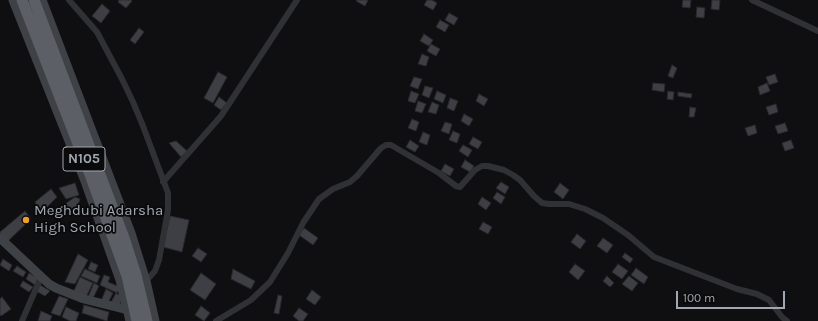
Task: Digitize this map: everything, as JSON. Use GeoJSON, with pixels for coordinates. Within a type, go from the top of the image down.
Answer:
{"type":"FeatureCollection","features":[{"type":"Feature","properties":{"kind":"highway","name":"N105"},"geometry":{"type":"LineString","coordinates":[[22,0],[127,276],[136,321]]}},
{"type":"Feature","properties":{"kind":"highway","name":"N105"},"geometry":{"type":"LineString","coordinates":[[34,0],[124,238],[136,275],[147,321]]}},
{"type":"Feature","properties":{"kind":"main road"},"geometry":{"type":"LineString","coordinates":[[13,0],[85,181],[120,280],[130,321]]}},
{"type":"Feature","properties":{"kind":"main road"},"geometry":{"type":"LineString","coordinates":[[42,0],[131,233],[146,281],[155,321]]}},
{"type":"Feature","properties":{"kind":"main road"},"geometry":{"type":"LineString","coordinates":[[0,238],[49,284],[63,292],[128,310]]}},
{"type":"Feature","properties":{"kind":"street"},"geometry":{"type":"LineString","coordinates":[[70,0],[97,32],[119,73],[133,102],[168,197],[167,217],[158,266],[146,281]]}},
{"type":"Feature","properties":{"kind":"street"},"geometry":{"type":"LineString","coordinates":[[163,182],[221,116],[297,0]]}},
{"type":"Feature","properties":{"kind":"street"},"geometry":{"type":"LineString","coordinates":[[752,0],[818,31]]}},
{"type":"Feature","properties":{"kind":"street"},"geometry":{"type":"LineString","coordinates":[[216,321],[251,300],[270,282],[288,253],[303,223],[319,199],[333,189],[350,182],[381,148],[386,145],[391,145],[439,173],[456,186],[460,187],[475,170],[482,166],[504,170],[520,180],[534,196],[542,202],[549,204],[569,204],[603,218],[628,235],[654,257],[737,289],[757,294],[769,300],[786,321]]}},
{"type":"Feature","properties":{"kind":"street"},"geometry":{"type":"LineString","coordinates":[[22,321],[41,276]]}},
{"type":"Feature","properties":{"kind":"building"},"geometry":{"type":"Polygon","coordinates":[[[119,0],[132,1],[126,8],[118,2],[119,0]]]}},
{"type":"Feature","properties":{"kind":"building"},"geometry":{"type":"Polygon","coordinates":[[[368,0],[365,6],[356,1],[368,0]]]}},
{"type":"Feature","properties":{"kind":"building"},"geometry":{"type":"Polygon","coordinates":[[[427,0],[432,0],[437,3],[433,10],[424,5],[427,0]]]}},
{"type":"Feature","properties":{"kind":"building"},"geometry":{"type":"Polygon","coordinates":[[[683,0],[691,0],[690,8],[682,7],[683,0]]]}},
{"type":"Feature","properties":{"kind":"building"},"geometry":{"type":"Polygon","coordinates":[[[712,0],[720,0],[719,10],[711,9],[712,0]]]}},
{"type":"Feature","properties":{"kind":"building"},"geometry":{"type":"Polygon","coordinates":[[[102,4],[110,11],[101,23],[92,16],[102,4]]]}},
{"type":"Feature","properties":{"kind":"building"},"geometry":{"type":"Polygon","coordinates":[[[697,7],[705,8],[704,18],[696,17],[697,7]]]}},
{"type":"Feature","properties":{"kind":"building"},"geometry":{"type":"Polygon","coordinates":[[[449,13],[458,18],[454,25],[445,20],[449,13]]]}},
{"type":"Feature","properties":{"kind":"building"},"geometry":{"type":"Polygon","coordinates":[[[440,20],[449,25],[445,32],[436,27],[440,20]]]}},
{"type":"Feature","properties":{"kind":"building"},"geometry":{"type":"Polygon","coordinates":[[[139,28],[144,32],[135,44],[130,40],[139,28]]]}},
{"type":"Feature","properties":{"kind":"building"},"geometry":{"type":"Polygon","coordinates":[[[424,34],[433,40],[429,46],[420,41],[424,34]]]}},
{"type":"Feature","properties":{"kind":"building"},"geometry":{"type":"Polygon","coordinates":[[[431,44],[440,49],[436,56],[427,51],[431,44]]]}},
{"type":"Feature","properties":{"kind":"building"},"geometry":{"type":"Polygon","coordinates":[[[422,54],[429,57],[426,66],[418,64],[422,54]]]}},
{"type":"Feature","properties":{"kind":"building"},"geometry":{"type":"Polygon","coordinates":[[[672,65],[677,68],[673,78],[668,76],[672,65]]]}},
{"type":"Feature","properties":{"kind":"building"},"geometry":{"type":"Polygon","coordinates":[[[218,72],[227,77],[213,103],[204,98],[218,72]]]}},
{"type":"Feature","properties":{"kind":"building"},"geometry":{"type":"Polygon","coordinates":[[[775,74],[778,82],[769,85],[766,77],[775,74]]]}},
{"type":"Feature","properties":{"kind":"building"},"geometry":{"type":"Polygon","coordinates":[[[414,77],[422,79],[418,89],[410,86],[414,77]]]}},
{"type":"Feature","properties":{"kind":"building"},"geometry":{"type":"Polygon","coordinates":[[[653,83],[665,84],[664,92],[652,90],[653,83]]]}},
{"type":"Feature","properties":{"kind":"building"},"geometry":{"type":"Polygon","coordinates":[[[767,83],[770,91],[760,95],[758,87],[767,83]]]}},
{"type":"Feature","properties":{"kind":"building"},"geometry":{"type":"Polygon","coordinates":[[[425,86],[433,88],[429,98],[422,95],[425,86]]]}},
{"type":"Feature","properties":{"kind":"building"},"geometry":{"type":"Polygon","coordinates":[[[411,91],[419,94],[415,103],[408,101],[411,91]]]}},
{"type":"Feature","properties":{"kind":"building"},"geometry":{"type":"Polygon","coordinates":[[[437,91],[446,95],[443,103],[434,99],[437,91]]]}},
{"type":"Feature","properties":{"kind":"building"},"geometry":{"type":"Polygon","coordinates":[[[668,91],[674,92],[673,100],[667,99],[668,91]]]}},
{"type":"Feature","properties":{"kind":"building"},"geometry":{"type":"Polygon","coordinates":[[[678,92],[692,94],[691,98],[678,96],[678,92]]]}},
{"type":"Feature","properties":{"kind":"building"},"geometry":{"type":"Polygon","coordinates":[[[479,94],[488,99],[484,106],[476,101],[479,94]]]}},
{"type":"Feature","properties":{"kind":"building"},"geometry":{"type":"Polygon","coordinates":[[[219,97],[227,103],[221,110],[214,105],[219,97]]]}},
{"type":"Feature","properties":{"kind":"building"},"geometry":{"type":"Polygon","coordinates":[[[450,98],[458,101],[454,111],[447,108],[450,98]]]}},
{"type":"Feature","properties":{"kind":"building"},"geometry":{"type":"Polygon","coordinates":[[[418,101],[426,104],[422,113],[415,111],[418,101]]]}},
{"type":"Feature","properties":{"kind":"building"},"geometry":{"type":"Polygon","coordinates":[[[432,102],[439,105],[436,114],[428,112],[432,102]]]}},
{"type":"Feature","properties":{"kind":"building"},"geometry":{"type":"Polygon","coordinates":[[[776,104],[778,112],[769,115],[766,107],[776,104]]]}},
{"type":"Feature","properties":{"kind":"building"},"geometry":{"type":"Polygon","coordinates":[[[690,107],[696,108],[694,117],[689,117],[690,107]]]}},
{"type":"Feature","properties":{"kind":"building"},"geometry":{"type":"Polygon","coordinates":[[[464,114],[473,119],[469,126],[461,121],[464,114]]]}},
{"type":"Feature","properties":{"kind":"building"},"geometry":{"type":"Polygon","coordinates":[[[412,119],[419,122],[416,131],[408,128],[412,119]]]}},
{"type":"Feature","properties":{"kind":"building"},"geometry":{"type":"Polygon","coordinates":[[[445,122],[452,124],[449,134],[441,131],[445,122]]]}},
{"type":"Feature","properties":{"kind":"building"},"geometry":{"type":"Polygon","coordinates":[[[785,123],[788,131],[778,134],[775,126],[785,123]]]}},
{"type":"Feature","properties":{"kind":"building"},"geometry":{"type":"Polygon","coordinates":[[[755,125],[757,133],[748,136],[745,128],[755,125]]]}},
{"type":"Feature","properties":{"kind":"building"},"geometry":{"type":"Polygon","coordinates":[[[453,131],[460,134],[457,143],[449,140],[453,131]]]}},
{"type":"Feature","properties":{"kind":"building"},"geometry":{"type":"Polygon","coordinates":[[[423,132],[430,135],[427,145],[419,142],[423,132]]]}},
{"type":"Feature","properties":{"kind":"building"},"geometry":{"type":"Polygon","coordinates":[[[473,137],[482,142],[478,149],[469,144],[473,137]]]}},
{"type":"Feature","properties":{"kind":"building"},"geometry":{"type":"Polygon","coordinates":[[[410,140],[419,146],[415,152],[406,147],[410,140]]]}},
{"type":"Feature","properties":{"kind":"building"},"geometry":{"type":"Polygon","coordinates":[[[791,140],[794,148],[785,151],[782,143],[791,140]]]}},
{"type":"Feature","properties":{"kind":"building"},"geometry":{"type":"Polygon","coordinates":[[[176,141],[187,151],[181,157],[169,143],[176,141]]]}},
{"type":"Feature","properties":{"kind":"building"},"geometry":{"type":"Polygon","coordinates":[[[463,145],[472,150],[468,157],[459,151],[463,145]]]}},
{"type":"Feature","properties":{"kind":"building"},"geometry":{"type":"Polygon","coordinates":[[[465,160],[474,166],[470,172],[461,167],[465,160]]]}},
{"type":"Feature","properties":{"kind":"building"},"geometry":{"type":"Polygon","coordinates":[[[445,164],[454,169],[450,176],[441,171],[445,164]]]}},
{"type":"Feature","properties":{"kind":"building"},"geometry":{"type":"Polygon","coordinates":[[[501,182],[509,187],[505,194],[496,188],[501,182]]]}},
{"type":"Feature","properties":{"kind":"building"},"geometry":{"type":"Polygon","coordinates":[[[75,183],[79,195],[66,199],[59,188],[75,183]]]}},
{"type":"Feature","properties":{"kind":"building"},"geometry":{"type":"Polygon","coordinates":[[[560,183],[569,190],[563,199],[554,192],[560,183]]]}},
{"type":"Feature","properties":{"kind":"building"},"geometry":{"type":"Polygon","coordinates":[[[51,189],[57,197],[41,213],[35,202],[51,189]]]}},
{"type":"Feature","properties":{"kind":"building"},"geometry":{"type":"Polygon","coordinates":[[[497,192],[505,197],[501,204],[493,198],[497,192]]]}},
{"type":"Feature","properties":{"kind":"building"},"geometry":{"type":"Polygon","coordinates":[[[75,197],[80,199],[77,208],[71,210],[65,204],[75,197]]]}},
{"type":"Feature","properties":{"kind":"building"},"geometry":{"type":"Polygon","coordinates":[[[482,197],[491,203],[486,210],[478,204],[482,197]]]}},
{"type":"Feature","properties":{"kind":"building"},"geometry":{"type":"Polygon","coordinates":[[[25,211],[31,219],[8,241],[0,234],[0,232],[25,211]]]}},
{"type":"Feature","properties":{"kind":"building"},"geometry":{"type":"Polygon","coordinates":[[[170,216],[189,220],[182,252],[163,247],[170,216]]]}},
{"type":"Feature","properties":{"kind":"building"},"geometry":{"type":"Polygon","coordinates":[[[483,222],[492,227],[488,234],[479,229],[483,222]]]}},
{"type":"Feature","properties":{"kind":"building"},"geometry":{"type":"Polygon","coordinates":[[[304,228],[318,238],[313,245],[299,235],[304,228]]]}},
{"type":"Feature","properties":{"kind":"building"},"geometry":{"type":"Polygon","coordinates":[[[577,234],[586,241],[580,249],[571,242],[577,234]]]}},
{"type":"Feature","properties":{"kind":"building"},"geometry":{"type":"Polygon","coordinates":[[[603,238],[613,245],[607,253],[597,246],[603,238]]]}},
{"type":"Feature","properties":{"kind":"building"},"geometry":{"type":"Polygon","coordinates":[[[198,248],[207,254],[201,262],[192,256],[198,248]]]}},
{"type":"Feature","properties":{"kind":"building"},"geometry":{"type":"Polygon","coordinates":[[[625,253],[633,259],[630,263],[622,257],[625,253]]]}},
{"type":"Feature","properties":{"kind":"building"},"geometry":{"type":"Polygon","coordinates":[[[78,254],[88,260],[75,284],[65,282],[78,254]]]}},
{"type":"Feature","properties":{"kind":"building"},"geometry":{"type":"Polygon","coordinates":[[[3,259],[12,265],[9,271],[0,265],[3,259]]]}},
{"type":"Feature","properties":{"kind":"building"},"geometry":{"type":"Polygon","coordinates":[[[91,262],[98,265],[95,272],[88,269],[91,262]]]}},
{"type":"Feature","properties":{"kind":"building"},"geometry":{"type":"Polygon","coordinates":[[[575,264],[585,271],[578,280],[569,272],[575,264]]]}},
{"type":"Feature","properties":{"kind":"building"},"geometry":{"type":"Polygon","coordinates":[[[618,264],[628,271],[622,279],[612,272],[618,264]]]}},
{"type":"Feature","properties":{"kind":"building"},"geometry":{"type":"Polygon","coordinates":[[[17,266],[26,272],[23,277],[13,271],[17,266]]]}},
{"type":"Feature","properties":{"kind":"building"},"geometry":{"type":"Polygon","coordinates":[[[636,268],[648,277],[644,284],[631,275],[636,268]]]}},
{"type":"Feature","properties":{"kind":"building"},"geometry":{"type":"Polygon","coordinates":[[[85,269],[100,276],[97,283],[81,276],[85,269]]]}},
{"type":"Feature","properties":{"kind":"building"},"geometry":{"type":"Polygon","coordinates":[[[233,269],[255,281],[251,289],[231,279],[233,269]]]}},
{"type":"Feature","properties":{"kind":"building"},"geometry":{"type":"Polygon","coordinates":[[[29,273],[39,279],[35,285],[26,279],[29,273]]]}},
{"type":"Feature","properties":{"kind":"building"},"geometry":{"type":"Polygon","coordinates":[[[201,273],[216,284],[205,300],[190,290],[201,273]]]}},
{"type":"Feature","properties":{"kind":"building"},"geometry":{"type":"Polygon","coordinates":[[[104,275],[110,277],[108,282],[120,287],[117,293],[100,285],[104,275]]]}},
{"type":"Feature","properties":{"kind":"building"},"geometry":{"type":"Polygon","coordinates":[[[607,276],[614,283],[610,287],[603,281],[607,276]]]}},
{"type":"Feature","properties":{"kind":"building"},"geometry":{"type":"Polygon","coordinates":[[[629,276],[638,283],[632,291],[622,284],[629,276]]]}},
{"type":"Feature","properties":{"kind":"building"},"geometry":{"type":"Polygon","coordinates":[[[80,277],[93,283],[86,297],[73,293],[80,277]]]}},
{"type":"Feature","properties":{"kind":"building"},"geometry":{"type":"Polygon","coordinates":[[[23,281],[33,287],[29,292],[20,286],[23,281]]]}},
{"type":"Feature","properties":{"kind":"building"},"geometry":{"type":"Polygon","coordinates":[[[94,283],[99,286],[93,298],[88,297],[94,283]]]}},
{"type":"Feature","properties":{"kind":"building"},"geometry":{"type":"Polygon","coordinates":[[[40,285],[50,291],[45,296],[36,291],[40,285]]]}},
{"type":"Feature","properties":{"kind":"building"},"geometry":{"type":"Polygon","coordinates":[[[106,289],[113,293],[108,303],[101,301],[106,289]]]}},
{"type":"Feature","properties":{"kind":"building"},"geometry":{"type":"Polygon","coordinates":[[[312,290],[321,297],[315,305],[306,299],[312,290]]]}},
{"type":"Feature","properties":{"kind":"building"},"geometry":{"type":"Polygon","coordinates":[[[116,293],[123,297],[119,306],[110,304],[116,293]]]}},
{"type":"Feature","properties":{"kind":"building"},"geometry":{"type":"Polygon","coordinates":[[[278,295],[282,296],[279,314],[274,313],[278,295]]]}},
{"type":"Feature","properties":{"kind":"building"},"geometry":{"type":"Polygon","coordinates":[[[59,296],[68,299],[60,316],[51,313],[59,296]]]}},
{"type":"Feature","properties":{"kind":"building"},"geometry":{"type":"Polygon","coordinates":[[[2,297],[11,309],[1,316],[0,299],[2,297]]]}},
{"type":"Feature","properties":{"kind":"building"},"geometry":{"type":"Polygon","coordinates":[[[84,305],[109,312],[107,321],[82,313],[84,305]]]}},
{"type":"Feature","properties":{"kind":"building"},"geometry":{"type":"Polygon","coordinates":[[[201,306],[210,313],[204,321],[195,315],[201,306]]]}},
{"type":"Feature","properties":{"kind":"building"},"geometry":{"type":"Polygon","coordinates":[[[66,307],[79,313],[76,321],[70,321],[62,317],[66,307]]]}},
{"type":"Feature","properties":{"kind":"building"},"geometry":{"type":"Polygon","coordinates":[[[299,308],[308,314],[303,321],[299,321],[293,316],[299,308]]]}},
{"type":"Feature","properties":{"kind":"building"},"geometry":{"type":"Polygon","coordinates":[[[41,311],[52,316],[50,321],[38,321],[41,311]]]}},
{"type":"Feature","properties":{"kind":"place","name":"Meghdubi Adarsha High School"},"geometry":{"type":"Point","coordinates":[26,220]}}]}
